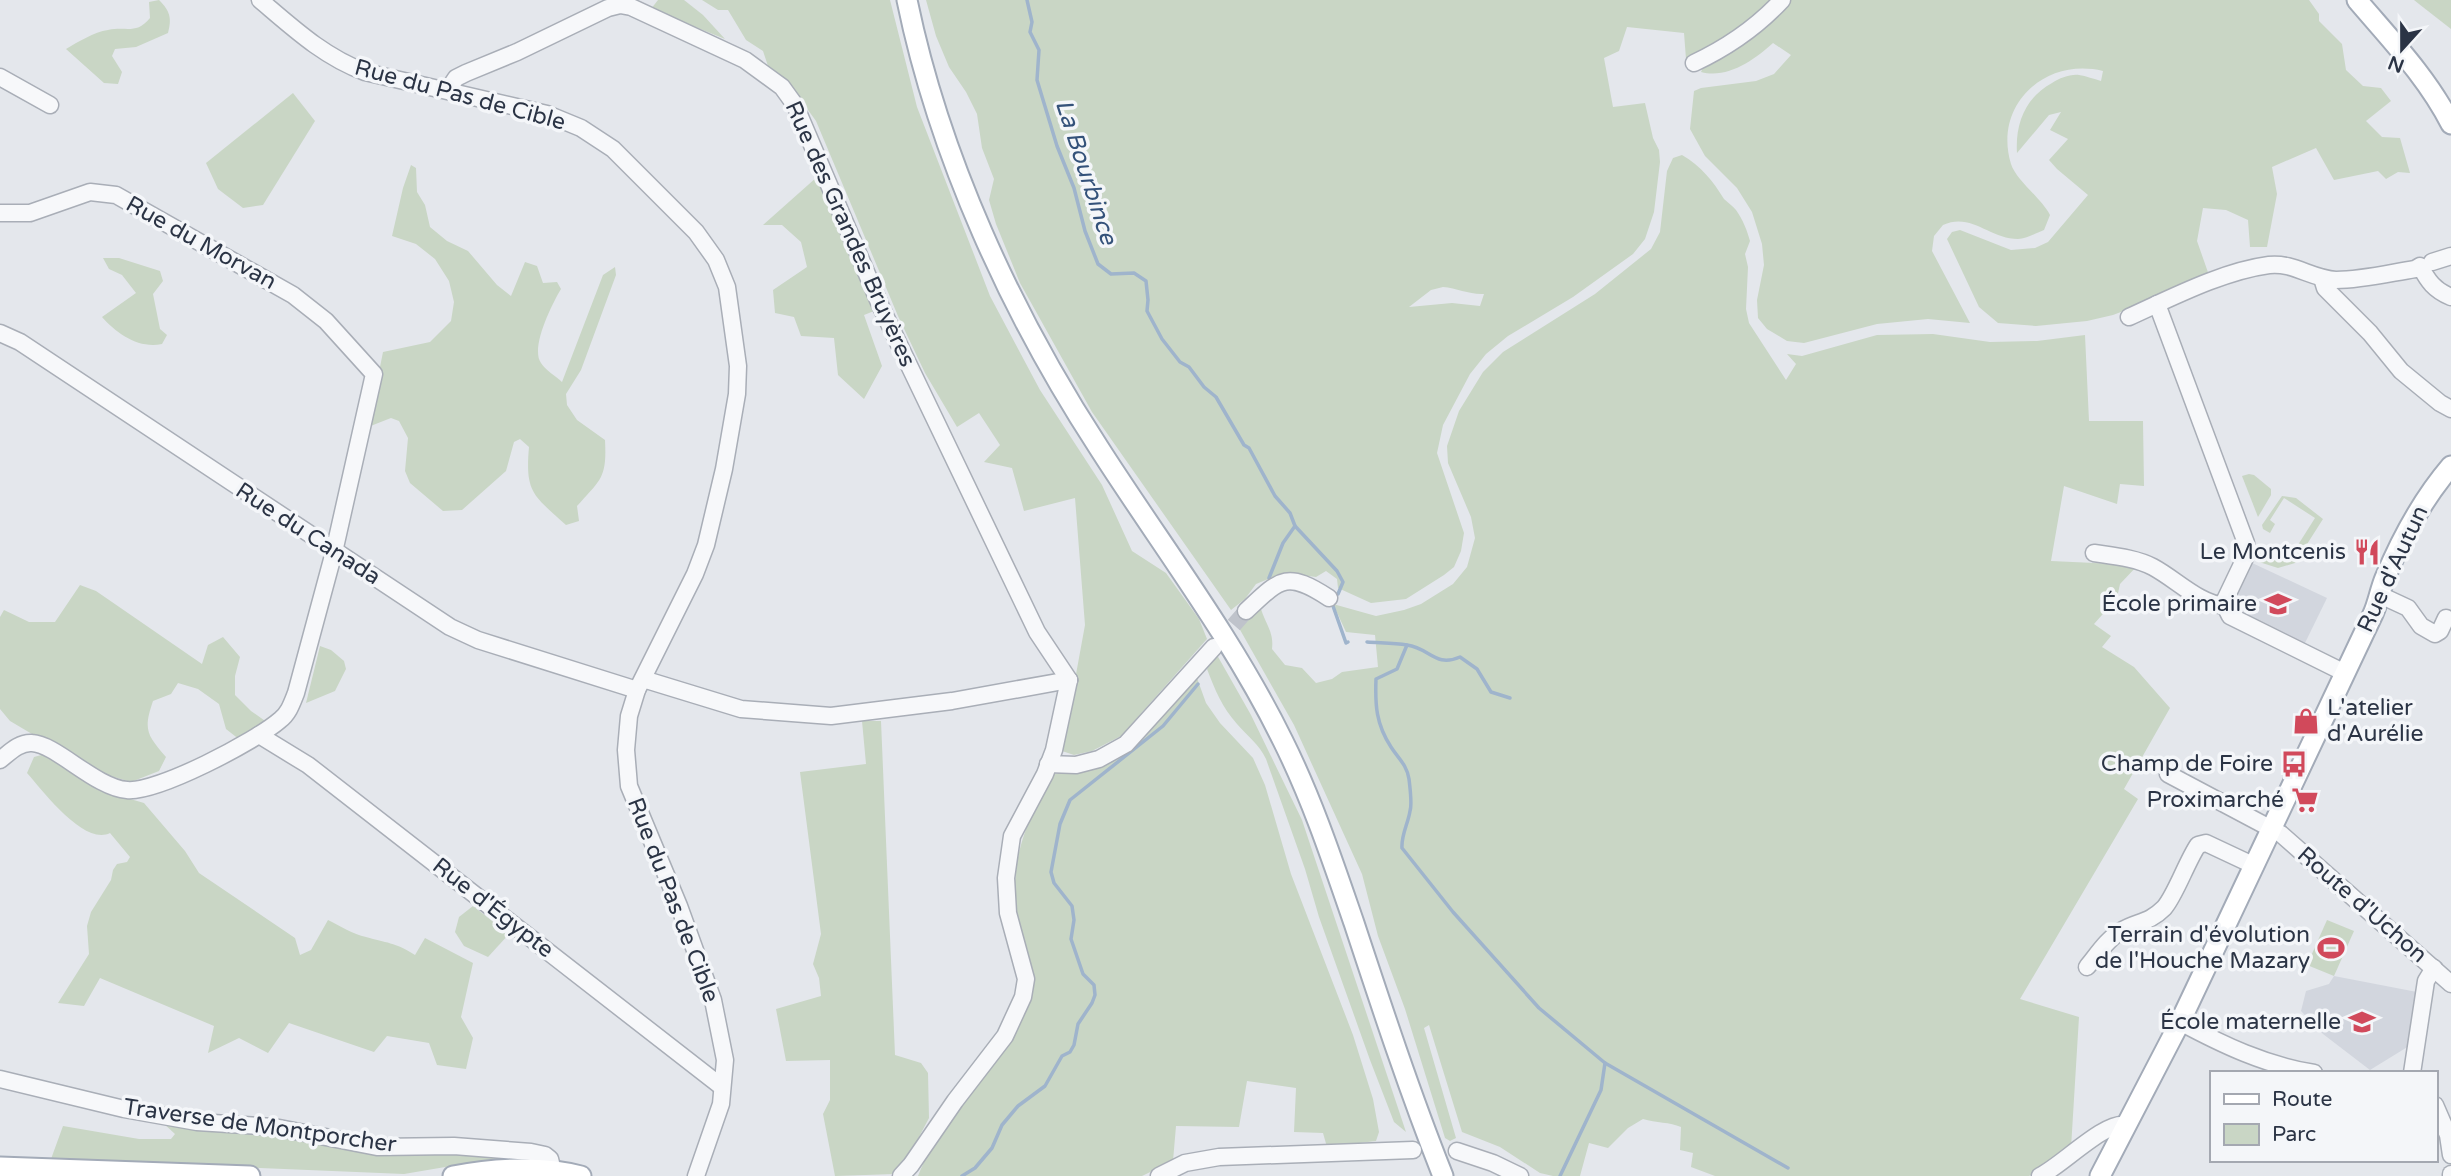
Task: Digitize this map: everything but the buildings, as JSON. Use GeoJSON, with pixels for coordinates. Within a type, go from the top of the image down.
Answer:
{"type":"FeatureCollection","features":[{"type":"Feature","properties":{"kind":"main road"},"geometry":{"type":"LineString","coordinates":[[907,0],[938,112],[979,225],[1006,284],[1064,392],[1203,603],[1248,675],[1284,742],[1310,801],[1418,1112],[1443,1176]]}},
{"type":"Feature","properties":{"kind":"main road"},"geometry":{"type":"LineString","coordinates":[[2357,0],[2413,64],[2440,102],[2451,124]]}},
{"type":"Feature","properties":{"kind":"main road","name":"Rue d'Autun"},"geometry":{"type":"LineString","coordinates":[[2099,1176],[2180,1022],[2255,866],[2415,514],[2451,466]]}},
{"type":"Feature","properties":{"kind":"main road"},"geometry":{"type":"LineString","coordinates":[[0,1167],[250,1176]]}},
{"type":"Feature","properties":{"kind":"main road"},"geometry":{"type":"LineString","coordinates":[[453,1176],[482,1171],[524,1169],[581,1176]]}},
{"type":"Feature","properties":{"kind":"street","name":"Rue du Pas de Cible"},"geometry":{"type":"LineString","coordinates":[[260,0],[310,43],[345,65],[555,117],[581,128],[613,149],[696,232],[716,260],[727,287],[737,355],[737,394],[724,468],[706,545],[695,574],[640,685],[629,716],[626,750],[629,786],[713,1000],[725,1060],[721,1104],[696,1176]]}},
{"type":"Feature","properties":{"kind":"street"},"geometry":{"type":"LineString","coordinates":[[1694,63],[1746,34],[1782,0]]}},
{"type":"Feature","properties":{"kind":"street","name":"Rue des Grandes Bruyères"},"geometry":{"type":"LineString","coordinates":[[447,90],[456,78],[466,73],[517,52],[608,8],[621,5],[631,7],[745,60],[782,87],[795,105],[881,307],[1037,632],[1069,680]]}},
{"type":"Feature","properties":{"kind":"street"},"geometry":{"type":"LineString","coordinates":[[0,77],[50,105]]}},
{"type":"Feature","properties":{"kind":"street","name":"Rue du Morvan"},"geometry":{"type":"LineString","coordinates":[[0,213],[30,214],[90,192],[116,195],[293,295],[326,321],[374,374],[334,552]]}},
{"type":"Feature","properties":{"kind":"street"},"geometry":{"type":"LineString","coordinates":[[2432,262],[2451,256]]}},
{"type":"Feature","properties":{"kind":"street"},"geometry":{"type":"LineString","coordinates":[[2129,317],[2202,285],[2269,265],[2291,266],[2322,278],[2351,278],[2420,266],[2429,283],[2451,297]]}},
{"type":"Feature","properties":{"kind":"street"},"geometry":{"type":"LineString","coordinates":[[2322,278],[2325,288],[2370,333],[2401,371],[2446,406]]}},
{"type":"Feature","properties":{"kind":"street"},"geometry":{"type":"LineString","coordinates":[[2157,304],[2246,543],[2245,558],[2224,603],[2230,616],[2345,673]]}},
{"type":"Feature","properties":{"kind":"street","name":"Rue du Canada"},"geometry":{"type":"LineString","coordinates":[[0,333],[32,350],[334,552],[465,636],[640,685],[741,709],[831,716],[952,701],[1069,680]]}},
{"type":"Feature","properties":{"kind":"street"},"geometry":{"type":"LineString","coordinates":[[0,760],[17,746],[33,742],[90,775],[125,791],[146,789],[259,735],[282,719],[290,708],[334,552]]}},
{"type":"Feature","properties":{"kind":"street"},"geometry":{"type":"LineString","coordinates":[[2095,553],[2139,561],[2213,605],[2225,606]]}},
{"type":"Feature","properties":{"kind":"street"},"geometry":{"type":"LineString","coordinates":[[1246,611],[1275,584],[1283,581],[1306,583],[1329,598]]}},
{"type":"Feature","properties":{"kind":"street"},"geometry":{"type":"LineString","coordinates":[[2380,595],[2408,608],[2421,626],[2435,634],[2440,631],[2446,618]]}},
{"type":"Feature","properties":{"kind":"street"},"geometry":{"type":"LineString","coordinates":[[1048,764],[1076,765],[1099,759],[1126,744],[1214,647]]}},
{"type":"Feature","properties":{"kind":"street"},"geometry":{"type":"LineString","coordinates":[[901,1176],[1005,1036],[1023,998],[1026,979],[1008,913],[1006,878],[1012,836],[1048,764],[1069,680]]}},
{"type":"Feature","properties":{"kind":"street","name":"Rue d'Égypte"},"geometry":{"type":"LineString","coordinates":[[259,735],[308,765],[722,1087]]}},
{"type":"Feature","properties":{"kind":"street"},"geometry":{"type":"LineString","coordinates":[[2168,774],[2272,830]]}},
{"type":"Feature","properties":{"kind":"street","name":"Route d'Uchon"},"geometry":{"type":"LineString","coordinates":[[2272,830],[2281,834],[2451,984]]}},
{"type":"Feature","properties":{"kind":"street"},"geometry":{"type":"LineString","coordinates":[[2087,967],[2114,935],[2147,922],[2166,906],[2198,845],[2206,843],[2255,866]]}},
{"type":"Feature","properties":{"kind":"street"},"geometry":{"type":"LineString","coordinates":[[2412,1071],[2426,981],[2434,968],[2442,966],[2451,973]]}},
{"type":"Feature","properties":{"kind":"street"},"geometry":{"type":"LineString","coordinates":[[2180,1022],[2255,1059],[2302,1071]]}},
{"type":"Feature","properties":{"kind":"street","name":"Traverse de Montporcher"},"geometry":{"type":"LineString","coordinates":[[0,1079],[124,1109],[197,1122],[274,1127],[377,1147],[454,1146],[545,1154],[550,1159],[553,1171]]}},
{"type":"Feature","properties":{"kind":"street"},"geometry":{"type":"LineString","coordinates":[[2437,1110],[2448,1135],[2451,1155]]}},
{"type":"Feature","properties":{"kind":"street"},"geometry":{"type":"LineString","coordinates":[[2040,1176],[2118,1124],[2125,1125]]}},
{"type":"Feature","properties":{"kind":"street"},"geometry":{"type":"LineString","coordinates":[[1160,1176],[1185,1163],[1219,1157],[1413,1150]]}},
{"type":"Feature","properties":{"kind":"street"},"geometry":{"type":"LineString","coordinates":[[1457,1152],[1493,1163],[1520,1176]]}},
{"type":"Feature","properties":{"kind":"shaded area","name":"École primaire"},"geometry":{"type":"Polygon","coordinates":[[[2250,562],[2327,598],[2304,645],[2234,610],[2230,602],[2250,562]]]}},
{"type":"Feature","properties":{"kind":"shaded area","name":"École maternelle"},"geometry":{"type":"Polygon","coordinates":[[[2334,976],[2417,992],[2409,1046],[2370,1070],[2323,1034],[2301,1011],[2306,991],[2329,984],[2334,976]]]}},
{"type":"Feature","properties":{"kind":"green space"},"geometry":{"type":"Polygon","coordinates":[[[159,0],[169,15],[168,33],[136,47],[115,49],[112,56],[122,72],[118,84],[104,83],[66,49],[103,31],[140,26],[150,18],[149,2],[159,0]]]}},
{"type":"Feature","properties":{"kind":"green space"},"geometry":{"type":"Polygon","coordinates":[[[658,0],[684,0],[703,15],[725,39],[651,9],[658,0]]]}},
{"type":"Feature","properties":{"kind":"green space"},"geometry":{"type":"Polygon","coordinates":[[[702,0],[890,0],[917,107],[990,296],[1040,390],[1102,485],[1132,551],[1166,573],[1199,619],[1207,639],[1121,736],[1092,751],[1074,755],[1062,751],[1085,625],[1075,498],[1024,511],[1012,468],[984,462],[1000,445],[979,413],[957,427],[925,373],[898,316],[816,121],[787,81],[768,66],[763,51],[746,40],[728,10],[718,10],[702,0]]]}},
{"type":"Feature","properties":{"kind":"green space"},"geometry":{"type":"Polygon","coordinates":[[[926,0],[1774,0],[1708,50],[1686,59],[1684,33],[1627,27],[1619,51],[1604,58],[1613,107],[1645,103],[1660,162],[1654,212],[1645,239],[1633,254],[1573,297],[1508,336],[1486,354],[1470,374],[1443,425],[1437,453],[1464,533],[1461,551],[1454,567],[1406,599],[1371,603],[1338,588],[1337,579],[1326,571],[1316,577],[1293,574],[1273,577],[1256,584],[1245,599],[1231,610],[1092,412],[1020,283],[989,200],[994,179],[982,148],[977,114],[949,67],[936,36],[926,0]],[[1443,287],[1431,290],[1409,307],[1452,303],[1480,306],[1484,294],[1474,293],[1443,287]]]}},
{"type":"Feature","properties":{"kind":"green space"},"geometry":{"type":"Polygon","coordinates":[[[1787,0],[2309,0],[2319,14],[2319,21],[2342,44],[2346,70],[2363,86],[2381,88],[2391,101],[2366,121],[2382,137],[2400,138],[2410,173],[2398,172],[2386,179],[2378,171],[2334,180],[2316,148],[2272,167],[2277,194],[2267,247],[2250,247],[2248,220],[2226,210],[2203,208],[2197,241],[2210,278],[2113,315],[2087,321],[2036,326],[1998,323],[1979,307],[1947,239],[1952,232],[1960,230],[2011,250],[2035,248],[2048,242],[2088,195],[2049,160],[2068,139],[2050,130],[2061,112],[2049,115],[2017,153],[2020,121],[2035,96],[2052,83],[2069,76],[2079,75],[2101,81],[2103,71],[2062,71],[2029,90],[2017,105],[2007,142],[2014,170],[2050,215],[2044,230],[2018,239],[1998,235],[1972,224],[1953,222],[1943,225],[1934,236],[1932,251],[1970,323],[1928,319],[1877,324],[1804,343],[1787,341],[1767,329],[1758,318],[1757,300],[1764,265],[1762,244],[1752,212],[1737,188],[1705,156],[1690,129],[1694,91],[1756,81],[1774,74],[1791,55],[1773,43],[1740,67],[1721,73],[1701,72],[1704,65],[1787,0]]]}},
{"type":"Feature","properties":{"kind":"green space"},"geometry":{"type":"Polygon","coordinates":[[[2414,0],[2451,0],[2451,29],[2419,4],[2414,0]]]}},
{"type":"Feature","properties":{"kind":"green space"},"geometry":{"type":"Polygon","coordinates":[[[293,93],[315,121],[263,205],[243,208],[218,189],[206,163],[293,93]]]}},
{"type":"Feature","properties":{"kind":"green space"},"geometry":{"type":"Polygon","coordinates":[[[1682,155],[1706,174],[1724,199],[1736,210],[1744,225],[1750,241],[1745,254],[1748,267],[1746,309],[1749,323],[1786,380],[1796,364],[1787,354],[1802,356],[1877,335],[1933,334],[1990,342],[2037,341],[2085,335],[2089,421],[2143,421],[2144,486],[2120,484],[2117,504],[2064,486],[2051,561],[2138,565],[2120,584],[2117,598],[2094,624],[2111,636],[2102,647],[2134,667],[2170,708],[2124,789],[2138,799],[2020,999],[2079,1017],[2071,1148],[2029,1176],[1715,1176],[1691,1167],[1693,1153],[1680,1150],[1681,1127],[1643,1119],[1628,1128],[1608,1148],[1589,1143],[1580,1176],[1540,1173],[1500,1147],[1462,1132],[1429,1025],[1424,1028],[1456,1138],[1450,1141],[1445,1138],[1405,1009],[1378,936],[1362,874],[1294,725],[1239,628],[1261,609],[1271,633],[1272,649],[1285,665],[1302,668],[1316,683],[1332,679],[1342,672],[1378,667],[1375,635],[1346,632],[1333,604],[1376,616],[1404,610],[1421,604],[1453,584],[1467,567],[1475,538],[1471,517],[1448,463],[1447,446],[1459,411],[1483,372],[1503,352],[1595,294],[1651,249],[1660,232],[1667,171],[1673,158],[1682,155]]]}},
{"type":"Feature","properties":{"kind":"green space"},"geometry":{"type":"Polygon","coordinates":[[[411,165],[416,168],[417,192],[425,205],[430,227],[447,241],[468,251],[497,285],[511,296],[525,262],[537,266],[543,283],[557,282],[561,289],[540,337],[538,356],[543,366],[562,382],[603,275],[615,267],[616,275],[581,370],[566,394],[567,405],[577,420],[605,440],[605,463],[601,477],[577,506],[579,521],[566,525],[539,499],[530,484],[528,474],[529,447],[520,439],[514,442],[506,471],[462,510],[443,511],[410,483],[405,471],[408,438],[399,421],[391,418],[368,427],[383,352],[430,342],[451,321],[454,302],[449,281],[435,259],[416,244],[392,236],[411,165]]]}},
{"type":"Feature","properties":{"kind":"green space"},"geometry":{"type":"Polygon","coordinates":[[[817,177],[879,309],[864,315],[882,366],[864,399],[838,375],[834,338],[801,336],[794,317],[775,313],[773,290],[807,267],[801,242],[782,225],[763,225],[817,177]]]}},
{"type":"Feature","properties":{"kind":"green space"},"geometry":{"type":"Polygon","coordinates":[[[103,258],[119,258],[160,271],[163,281],[153,294],[160,329],[167,335],[162,344],[145,344],[129,339],[102,317],[136,293],[122,275],[109,269],[103,258]]]}},
{"type":"Feature","properties":{"kind":"green space"},"geometry":{"type":"Polygon","coordinates":[[[2249,474],[2271,489],[2271,495],[2258,517],[2242,476],[2249,474]]]}},
{"type":"Feature","properties":{"kind":"green space"},"geometry":{"type":"Polygon","coordinates":[[[2282,496],[2296,498],[2323,519],[2295,563],[2278,568],[2259,562],[2255,556],[2268,550],[2295,559],[2300,551],[2296,548],[2315,518],[2284,498],[2270,520],[2275,524],[2270,533],[2263,529],[2262,525],[2282,496]]]}},
{"type":"Feature","properties":{"kind":"green space"},"geometry":{"type":"Polygon","coordinates":[[[80,585],[96,591],[202,664],[208,645],[223,637],[240,657],[235,676],[235,695],[268,723],[240,740],[226,729],[219,704],[198,689],[178,683],[171,694],[153,701],[148,719],[151,737],[166,757],[159,771],[131,782],[107,775],[10,721],[0,709],[0,617],[4,610],[29,622],[55,622],[80,585]]]}},
{"type":"Feature","properties":{"kind":"green space"},"geometry":{"type":"Polygon","coordinates":[[[320,646],[331,650],[344,661],[346,669],[335,691],[306,703],[320,646]]]}},
{"type":"Feature","properties":{"kind":"green space"},"geometry":{"type":"Polygon","coordinates":[[[1217,655],[1251,715],[1302,820],[1406,1132],[1394,1122],[1370,1060],[1266,759],[1227,711],[1210,677],[1207,669],[1217,655]]]}},
{"type":"Feature","properties":{"kind":"green space"},"geometry":{"type":"Polygon","coordinates":[[[1197,678],[1206,703],[1220,723],[1253,758],[1265,785],[1291,874],[1353,1035],[1373,1099],[1379,1132],[1376,1141],[1327,1147],[1323,1133],[1294,1132],[1296,1088],[1247,1081],[1239,1127],[1176,1126],[1173,1161],[1142,1176],[918,1176],[943,1130],[1010,1038],[1028,1006],[1031,995],[1030,972],[1016,917],[1015,878],[1021,843],[1051,775],[1113,761],[1137,746],[1197,678]]]}},
{"type":"Feature","properties":{"kind":"green space"},"geometry":{"type":"Polygon","coordinates":[[[862,721],[881,721],[895,1055],[921,1063],[928,1073],[929,1118],[911,1152],[895,1174],[835,1176],[823,1114],[830,1100],[830,1060],[786,1061],[776,1009],[821,996],[819,978],[813,964],[821,934],[800,772],[866,764],[862,721]]]}},
{"type":"Feature","properties":{"kind":"green space"},"geometry":{"type":"Polygon","coordinates":[[[45,754],[120,796],[144,803],[185,851],[199,873],[295,938],[300,955],[311,950],[328,920],[356,934],[396,945],[415,955],[425,938],[473,963],[461,1017],[473,1038],[466,1069],[437,1065],[429,1043],[387,1036],[374,1052],[289,1023],[268,1053],[239,1038],[208,1053],[214,1026],[100,978],[84,1006],[58,1003],[89,954],[87,926],[91,912],[111,880],[117,864],[127,862],[130,857],[110,833],[100,835],[88,832],[65,815],[27,773],[34,757],[45,754]]]}},
{"type":"Feature","properties":{"kind":"green space"},"geometry":{"type":"Polygon","coordinates":[[[473,906],[509,934],[488,957],[464,946],[455,932],[459,917],[473,906]]]}},
{"type":"Feature","properties":{"kind":"green space","name":"Terrain d'évolution de l'Houche Mazary"},"geometry":{"type":"Polygon","coordinates":[[[2327,920],[2354,931],[2334,976],[2307,965],[2327,920]]]}},
{"type":"Feature","properties":{"kind":"green space"},"geometry":{"type":"Polygon","coordinates":[[[162,1122],[446,1154],[498,1156],[497,1165],[457,1165],[404,1174],[51,1159],[63,1126],[139,1139],[171,1139],[175,1134],[162,1122]]]}},
{"type":"Feature","properties":{"kind":"waterway","name":"La Bourbince"},"geometry":{"type":"LineString","coordinates":[[1027,0],[1032,22],[1030,32],[1039,50],[1037,80],[1098,264],[1111,274],[1134,273],[1146,281],[1147,311],[1162,339],[1180,362],[1189,367],[1204,387],[1216,397],[1244,445],[1249,448],[1275,496],[1290,513],[1295,526],[1337,571],[1343,582],[1338,594]]}},
{"type":"Feature","properties":{"kind":"waterway"},"geometry":{"type":"LineString","coordinates":[[1269,578],[1283,543],[1295,526]]}},
{"type":"Feature","properties":{"kind":"waterway"},"geometry":{"type":"LineString","coordinates":[[1333,606],[1346,643],[1348,642]]}},
{"type":"Feature","properties":{"kind":"waterway"},"geometry":{"type":"LineString","coordinates":[[1367,642],[1415,647],[1444,660],[1460,657],[1477,669],[1491,692],[1510,698]]}},
{"type":"Feature","properties":{"kind":"waterway"},"geometry":{"type":"LineString","coordinates":[[1407,645],[1397,669],[1376,679],[1376,706],[1382,730],[1409,779],[1411,808],[1402,848],[1453,912],[1539,1008],[1605,1063],[1788,1168]]}},
{"type":"Feature","properties":{"kind":"waterway"},"geometry":{"type":"LineString","coordinates":[[962,1176],[975,1168],[992,1148],[1002,1125],[1018,1106],[1045,1086],[1062,1056],[1070,1052],[1078,1024],[1095,995],[1094,985],[1083,974],[1071,939],[1074,920],[1072,906],[1054,883],[1051,872],[1060,824],[1070,800],[1163,726],[1198,684]]}},
{"type":"Feature","properties":{"kind":"waterway"},"geometry":{"type":"LineString","coordinates":[[1560,1176],[1601,1090],[1605,1063]]}},
{"type":"Feature","properties":{"kind":"tunnel"},"geometry":{"type":"LineString","coordinates":[[1218,643],[1246,611]]}},
{"type":"Feature","properties":{"kind":"place","name":"Le Montcenis"},"geometry":{"type":"Point","coordinates":[2367,552]}},
{"type":"Feature","properties":{"kind":"place","name":"École primaire"},"geometry":{"type":"Point","coordinates":[2278,604]}},
{"type":"Feature","properties":{"kind":"place","name":"L'atelier d'Aurélie"},"geometry":{"type":"Point","coordinates":[2306,721]}},
{"type":"Feature","properties":{"kind":"place","name":"Champ de Foire"},"geometry":{"type":"Point","coordinates":[2294,764]}},
{"type":"Feature","properties":{"kind":"place","name":"Proximarché"},"geometry":{"type":"Point","coordinates":[2305,800]}},
{"type":"Feature","properties":{"kind":"place","name":"Terrain d'évolution de l'Houche Mazary"},"geometry":{"type":"Point","coordinates":[2331,948]}},
{"type":"Feature","properties":{"kind":"place","name":"École maternelle"},"geometry":{"type":"Point","coordinates":[2362,1022]}}]}
